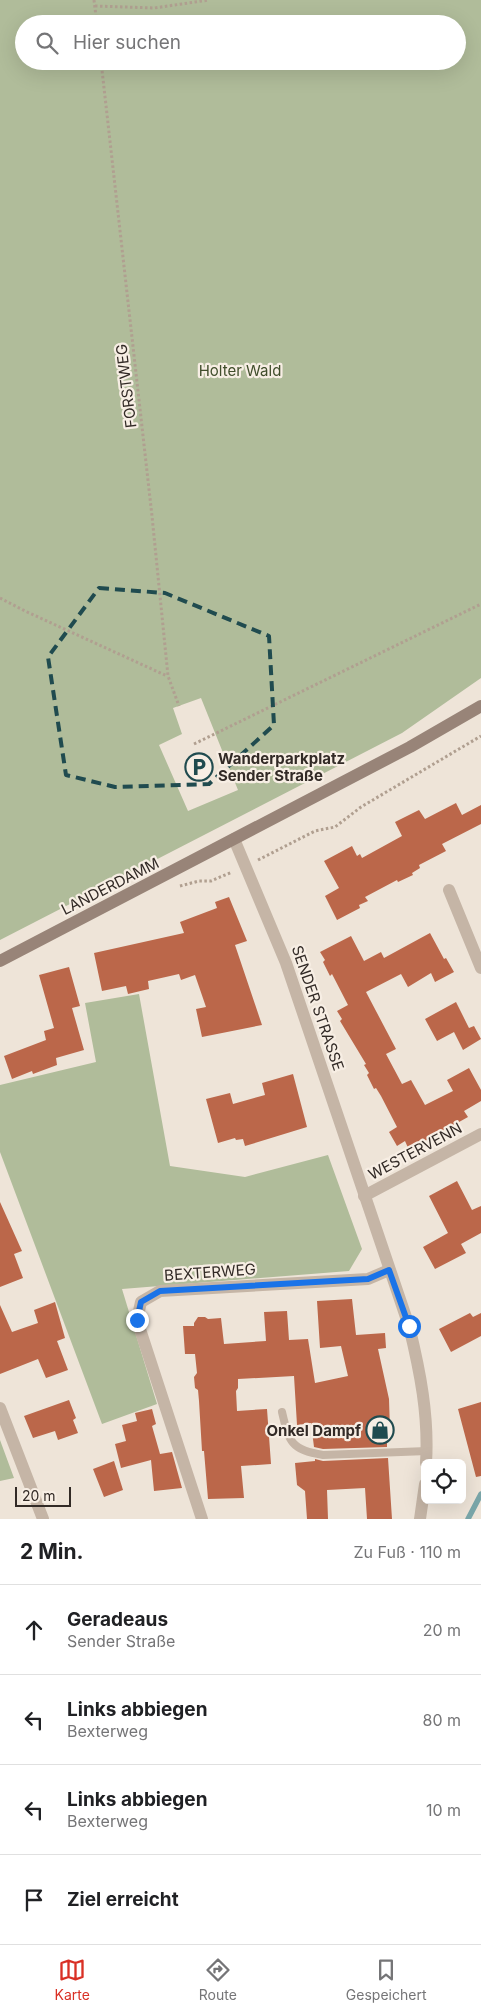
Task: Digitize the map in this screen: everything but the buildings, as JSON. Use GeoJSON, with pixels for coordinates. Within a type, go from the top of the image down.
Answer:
{"type":"FeatureCollection","features":[{"type":"Feature","properties":{"kind":"main road"},"geometry":{"type":"LineString","coordinates":[[234,839],[410,747],[481,706]]}},
{"type":"Feature","properties":{"kind":"main road","name":"LANDERDAMM"},"geometry":{"type":"LineString","coordinates":[[0,961],[234,839]]}},
{"type":"Feature","properties":{"kind":"street","name":"SENDER STRASSE"},"geometry":{"type":"LineString","coordinates":[[234,839],[286,963],[409,1326],[422,1376],[428,1437],[426,1457]]}},
{"type":"Feature","properties":{"kind":"street"},"geometry":{"type":"LineString","coordinates":[[449,890],[481,968]]}},
{"type":"Feature","properties":{"kind":"street","name":"WESTERVENN"},"geometry":{"type":"LineString","coordinates":[[364,1196],[481,1134]]}},
{"type":"Feature","properties":{"kind":"street","name":"BEXTERWEG"},"geometry":{"type":"LineString","coordinates":[[202,1519],[137,1320],[141,1302],[160,1291],[368,1279],[389,1270]]}},
{"type":"Feature","properties":{"kind":"street"},"geometry":{"type":"LineString","coordinates":[[0,1408],[43,1519]]}},
{"type":"Feature","properties":{"kind":"street"},"geometry":{"type":"LineString","coordinates":[[420,1519],[422,1504]]}},
{"type":"Feature","properties":{"kind":"lane"},"geometry":{"type":"LineString","coordinates":[[282,1412],[287,1434],[293,1445],[308,1453],[426,1457]]}},
{"type":"Feature","properties":{"kind":"path"},"geometry":{"type":"LineString","coordinates":[[94,0],[96,15]]}},
{"type":"Feature","properties":{"kind":"path"},"geometry":{"type":"LineString","coordinates":[[95,6],[154,8],[209,0]]}},
{"type":"Feature","properties":{"kind":"path","name":"FORSTWEG"},"geometry":{"type":"LineString","coordinates":[[102,70],[168,676],[179,706]]}},
{"type":"Feature","properties":{"kind":"path"},"geometry":{"type":"LineString","coordinates":[[0,598],[26,612],[168,676]]}},
{"type":"Feature","properties":{"kind":"path"},"geometry":{"type":"LineString","coordinates":[[194,744],[481,604]]}},
{"type":"Feature","properties":{"kind":"path"},"geometry":{"type":"LineString","coordinates":[[179,886],[199,881],[211,881],[259,860],[315,831],[334,827],[361,807],[481,736]]}},
{"type":"Feature","properties":{"kind":"highlighted area"},"geometry":{"type":"Polygon","coordinates":[[[99,588],[165,593],[269,636],[274,725],[209,784],[115,787],[66,775],[48,657],[99,588]]]}},
{"type":"Feature","properties":{"kind":"green space","name":"Holter Wald"},"geometry":{"type":"Polygon","coordinates":[[[0,0],[481,0],[481,678],[402,733],[0,940],[0,0]],[[201,698],[173,708],[182,734],[159,745],[188,811],[238,790],[201,698]]]}},
{"type":"Feature","properties":{"kind":"green space"},"geometry":{"type":"Polygon","coordinates":[[[139,994],[170,1166],[245,1177],[328,1155],[362,1249],[349,1271],[122,1289],[157,1404],[102,1424],[0,1152],[0,1085],[96,1062],[85,1003],[139,994]]]}},
{"type":"Feature","properties":{"kind":"green space"},"geometry":{"type":"Polygon","coordinates":[[[0,1440],[14,1478],[0,1481],[0,1440]]]}},
{"type":"Feature","properties":{"kind":"waterway"},"geometry":{"type":"LineString","coordinates":[[468,1519],[481,1494]]}},
{"type":"Feature","properties":{"kind":"place","name":"Wanderparkplatz Sender Straße"},"geometry":{"type":"Point","coordinates":[199,767]}},
{"type":"Feature","properties":{"kind":"place","name":"Onkel Dampf"},"geometry":{"type":"Point","coordinates":[380,1430]}},
{"type":"Feature","properties":{"kind":"route"},"geometry":{"type":"LineString","coordinates":[[137,1320],[141,1302],[160,1291],[368,1279],[389,1270],[409,1326]]}}]}
